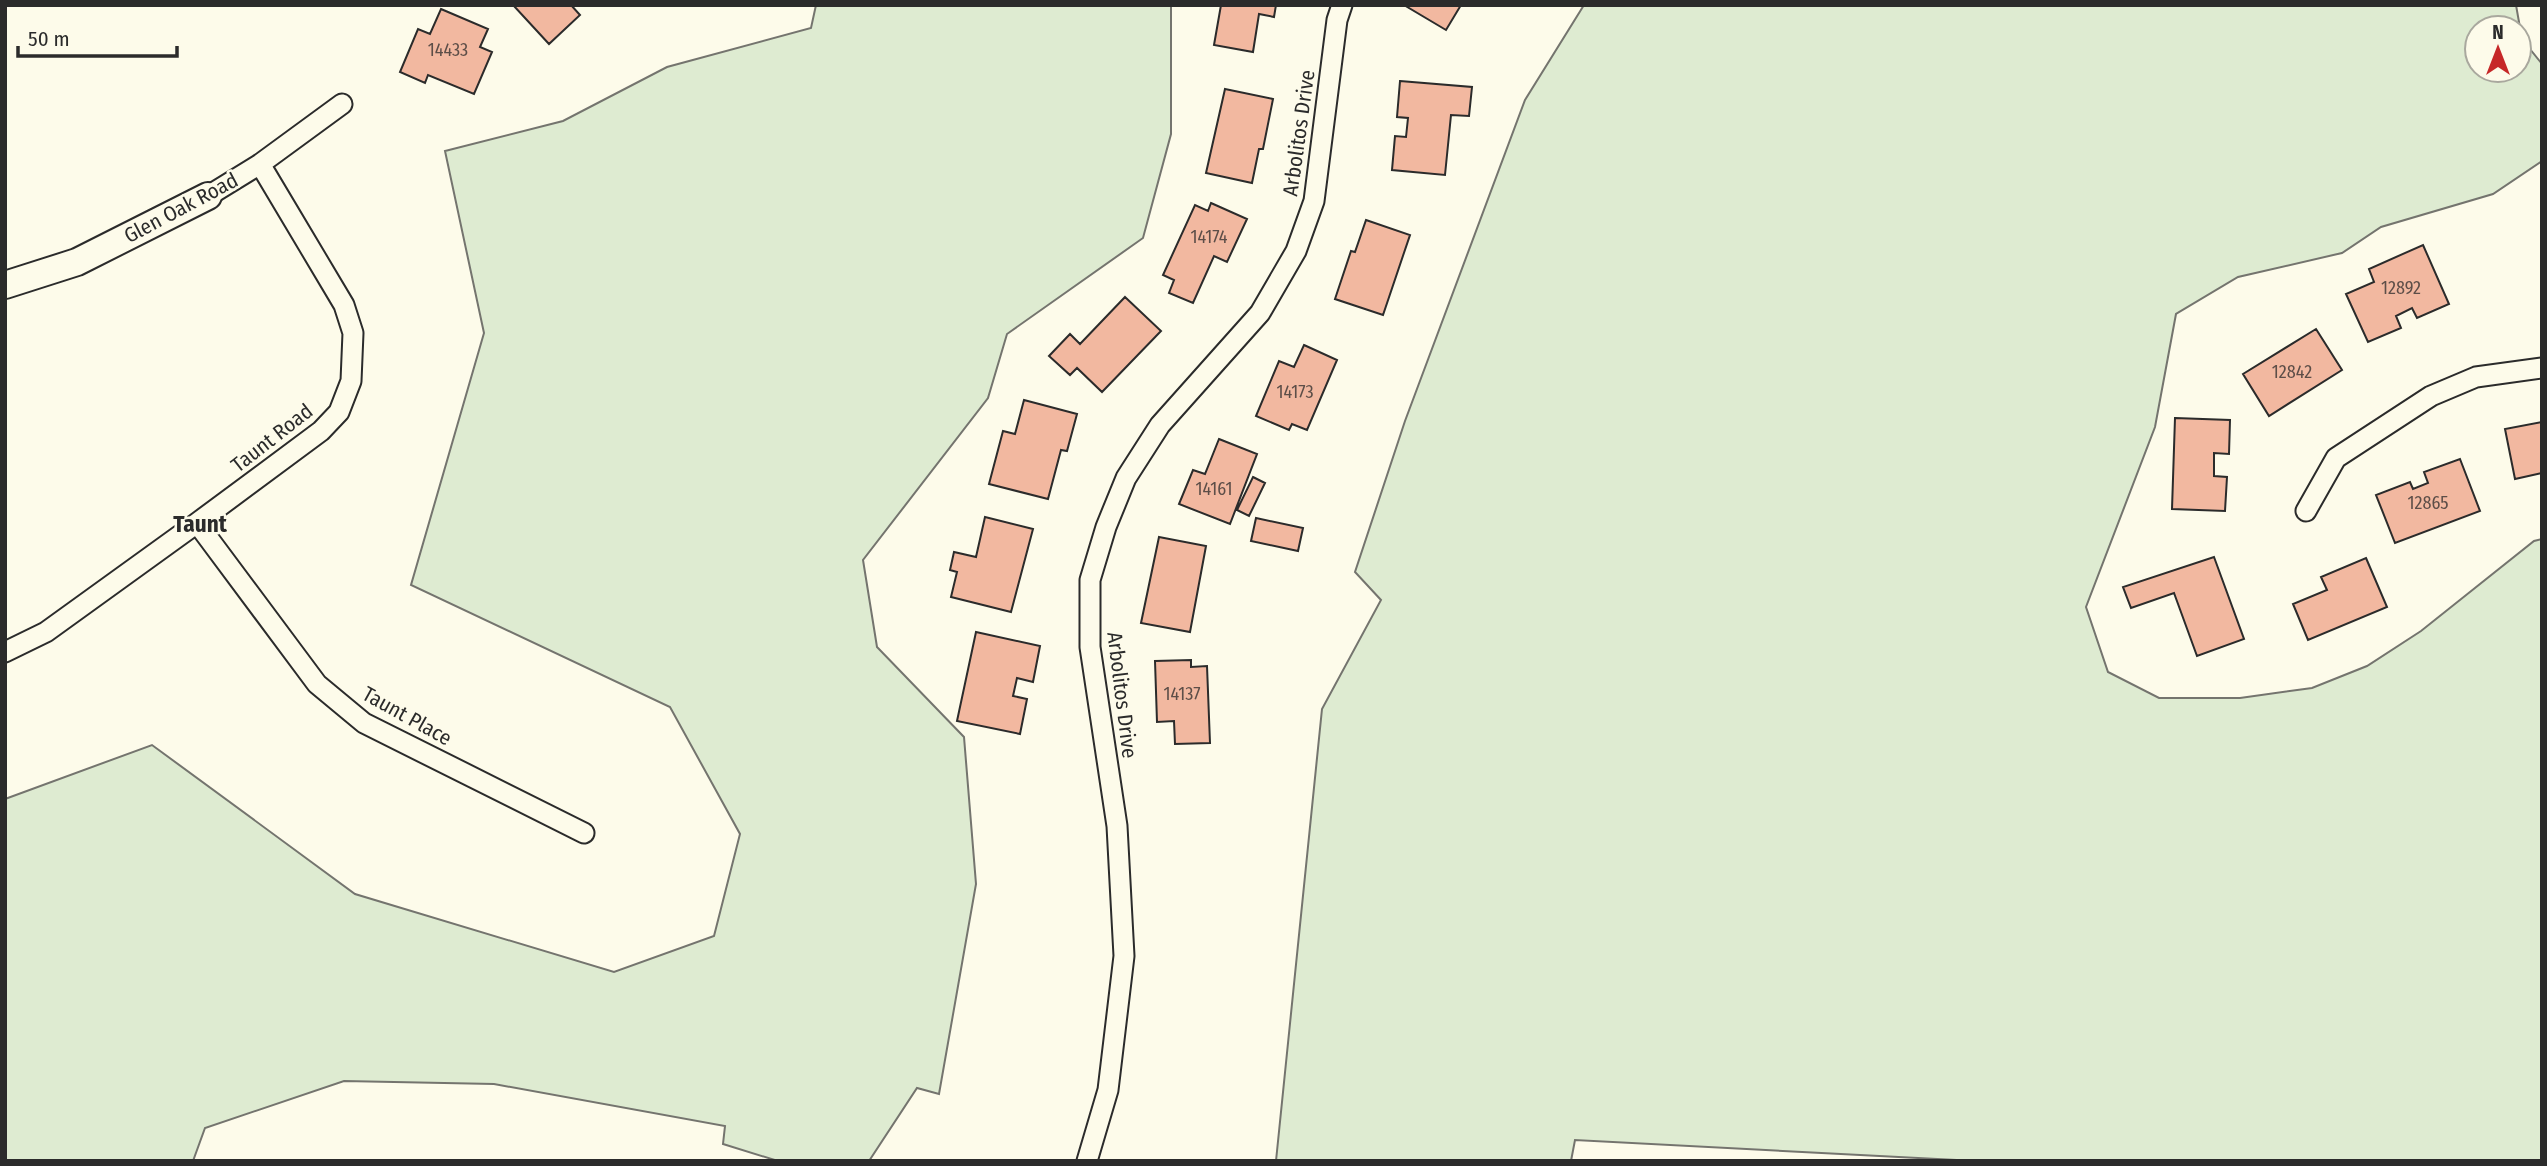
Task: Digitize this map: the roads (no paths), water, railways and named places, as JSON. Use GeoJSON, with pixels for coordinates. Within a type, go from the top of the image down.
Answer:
{"type":"FeatureCollection","features":[{"type":"Feature","properties":{"kind":"street","name":"Arbolitos Drive"},"geometry":{"type":"LineString","coordinates":[[1087,1161],[1108,1090],[1124,956],[1117,826],[1090,647],[1090,580],[1106,527],[1126,478],[1160,425],[1260,313],[1296,251],[1314,201],[1336,20],[1342,5]]}},
{"type":"Feature","properties":{"kind":"street","name":"Glen Oak Road"},"geometry":{"type":"LineString","coordinates":[[5,285],[77,262],[208,197],[260,164],[342,104]]}},
{"type":"Feature","properties":{"kind":"street","name":"Taunt Road"},"geometry":{"type":"LineString","coordinates":[[5,652],[46,632],[321,431],[340,412],[351,381],[353,333],[344,305],[260,164]]}},
{"type":"Feature","properties":{"kind":"street"},"geometry":{"type":"LineString","coordinates":[[2306,511],[2336,458],[2431,396],[2476,377],[2542,368]]}},
{"type":"Feature","properties":{"kind":"street","name":"Taunt Place"},"geometry":{"type":"LineString","coordinates":[[197,523],[317,684],[364,723],[584,833]]}},
{"type":"Feature","properties":{"kind":"district","name":"Taunt"},"geometry":{"type":"Point","coordinates":[200,524]}}]}
